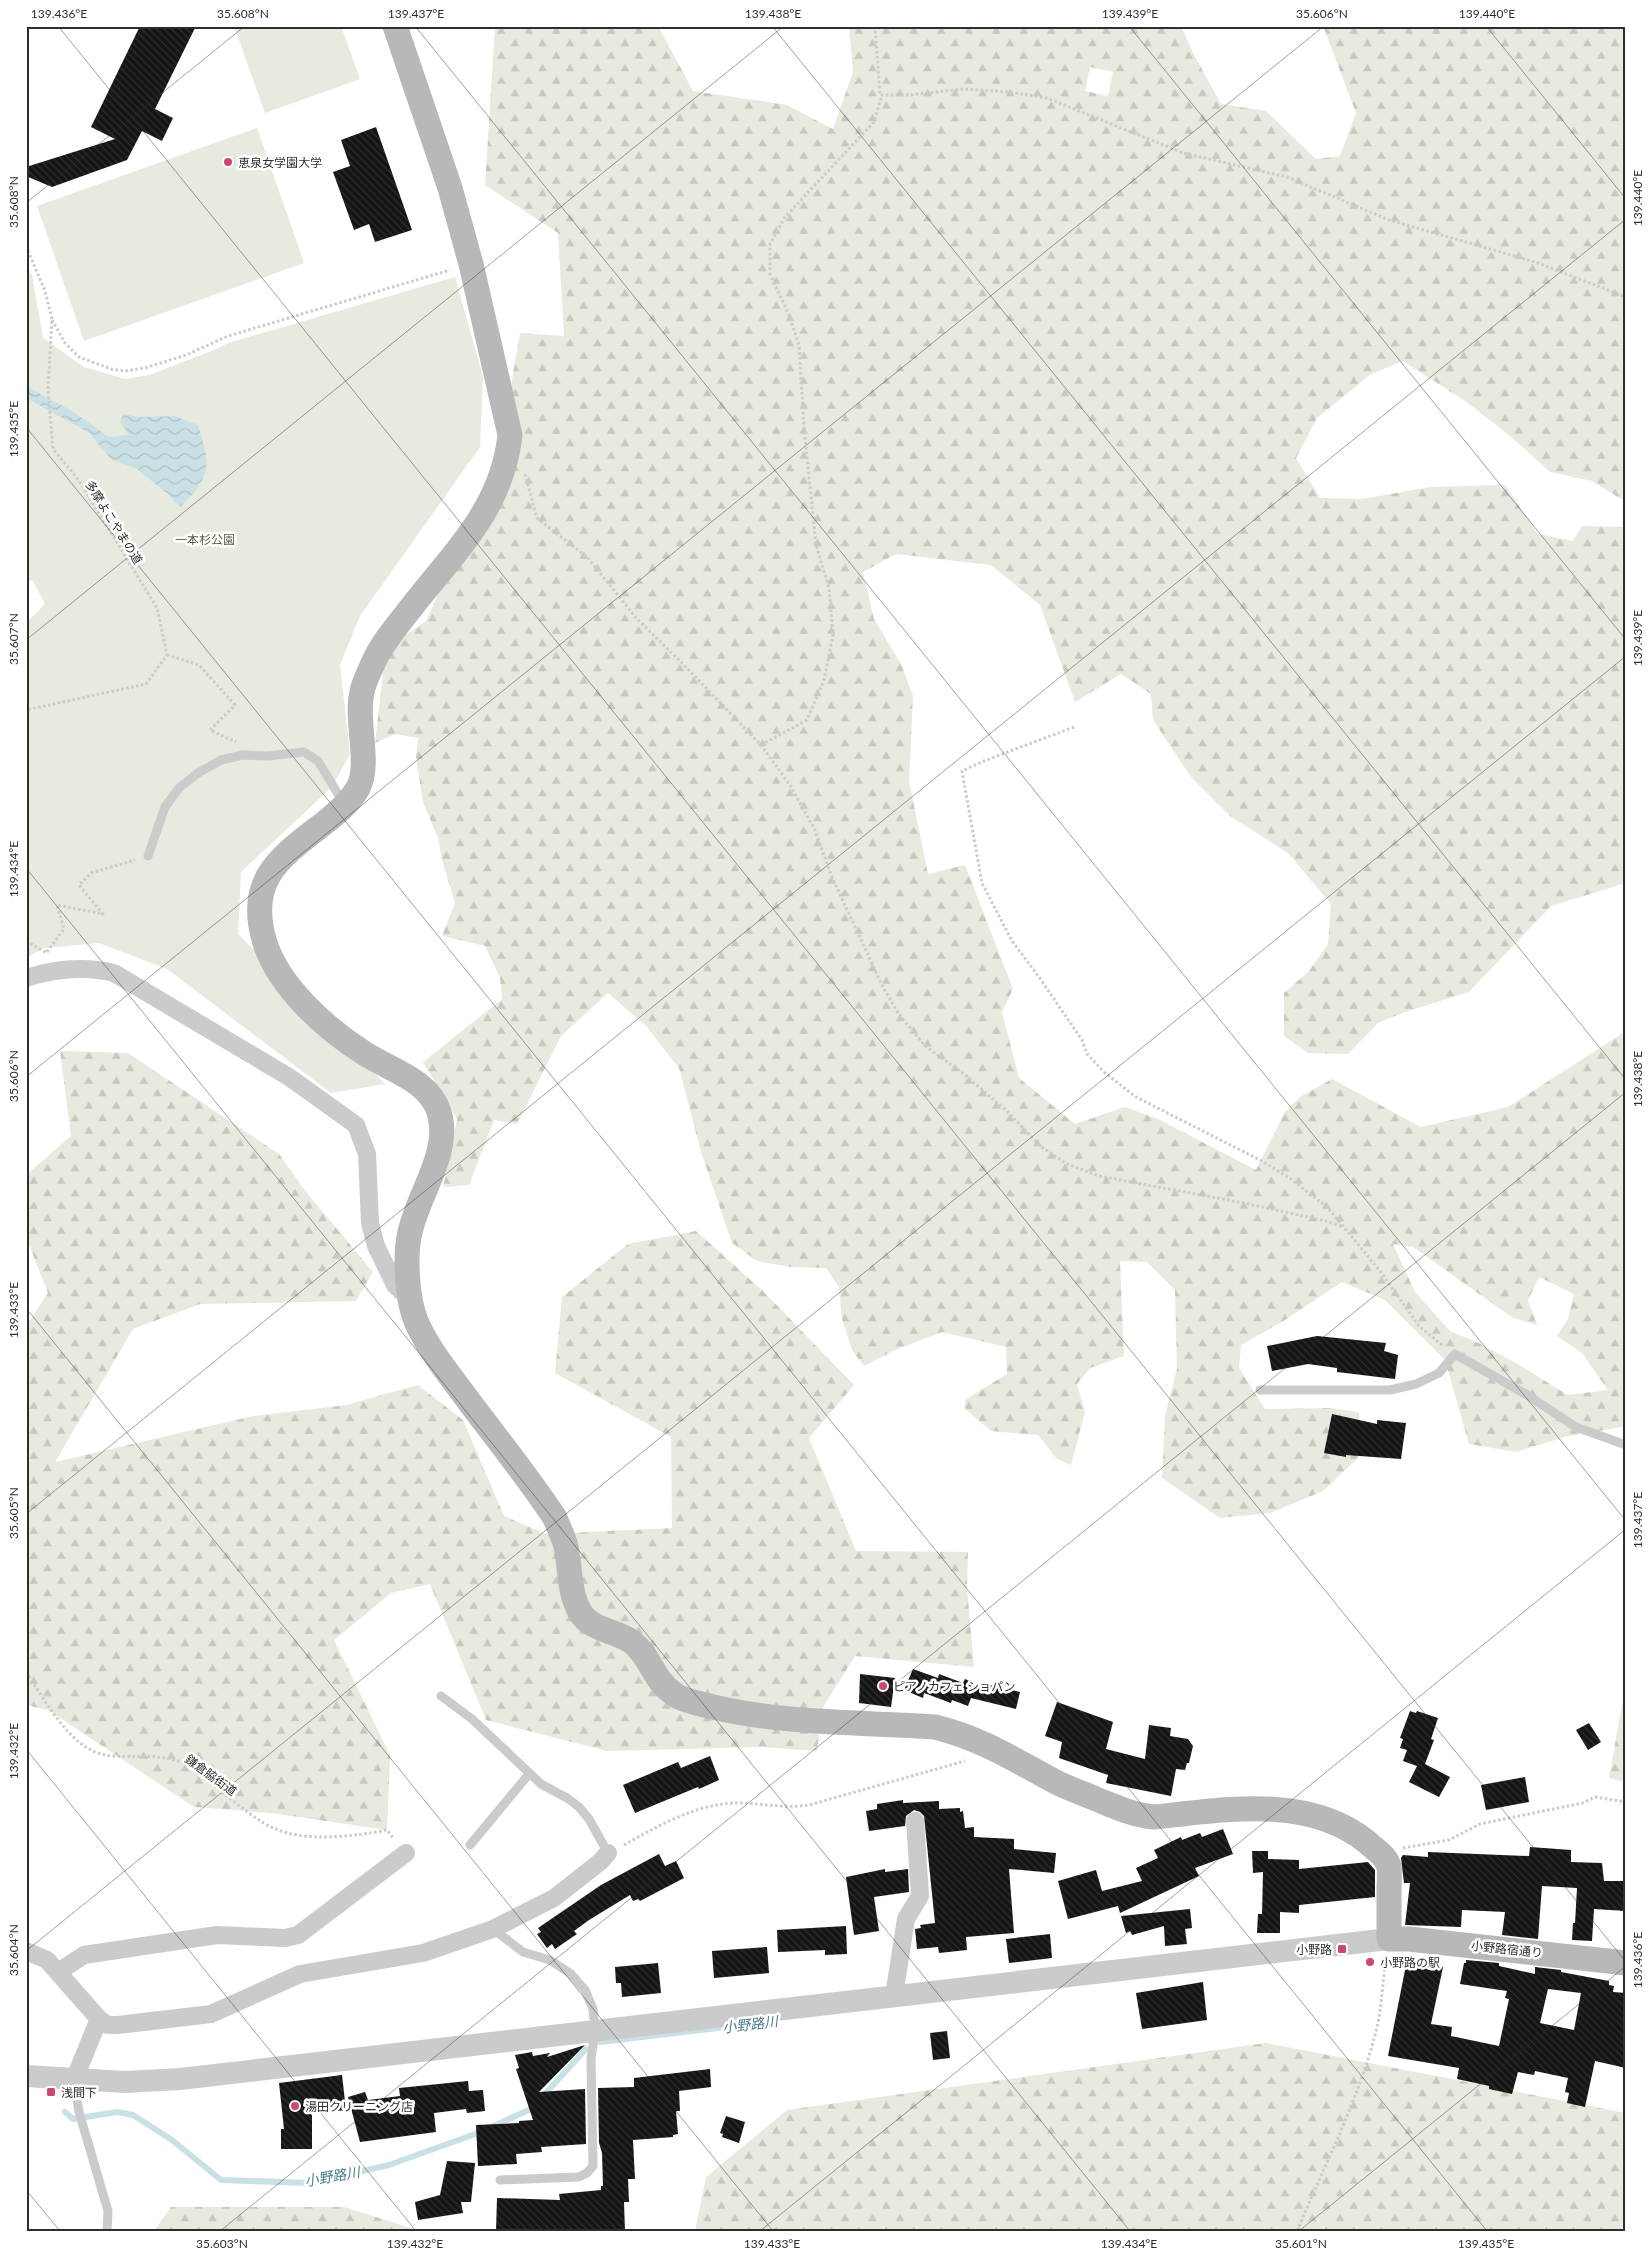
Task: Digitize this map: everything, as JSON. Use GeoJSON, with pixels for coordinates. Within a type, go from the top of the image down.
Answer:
{"type":"FeatureCollection","features":[{"type":"Feature","properties":{"kind":"main road"},"geometry":{"type":"LineString","coordinates":[[395,26],[450,188],[471,264],[510,436],[508,458],[486,511],[393,630],[376,656],[362,691],[360,721],[364,766],[362,779],[345,806],[297,844],[271,869],[262,892],[260,904],[262,930],[274,965],[281,978],[301,1002],[354,1046],[416,1083],[429,1094],[438,1107],[442,1128],[440,1148],[420,1200],[409,1236],[408,1278],[416,1323],[435,1355],[555,1518],[565,1543],[572,1586],[579,1611],[589,1622],[633,1642],[646,1657],[655,1676],[678,1696],[728,1710],[756,1714],[935,1727],[967,1736],[996,1748],[1054,1781],[1126,1812],[1154,1817],[1235,1808],[1266,1808],[1286,1810],[1334,1824],[1359,1836],[1384,1856],[1389,1867],[1389,1939]]}},
{"type":"Feature","properties":{"kind":"main road","name":"小野路宿通り"},"geometry":{"type":"LineString","coordinates":[[1389,1939],[1410,1939],[1626,1963]]}},
{"type":"Feature","properties":{"kind":"street"},"geometry":{"type":"LineString","coordinates":[[26,978],[40,974],[80,969],[95,969],[114,973],[179,1014],[289,1077],[350,1120],[360,1132],[367,1154],[370,1223],[376,1246],[395,1285],[411,1300]]}},
{"type":"Feature","properties":{"kind":"street"},"geometry":{"type":"LineString","coordinates":[[894,1996],[906,1919],[920,1896],[915,1821]]}},
{"type":"Feature","properties":{"kind":"street"},"geometry":{"type":"LineString","coordinates":[[58,1972],[84,1955],[103,1952],[218,1935],[285,1938],[298,1935],[406,1852]]}},
{"type":"Feature","properties":{"kind":"street"},"geometry":{"type":"LineString","coordinates":[[26,1951],[47,1960],[99,2018],[108,2024],[118,2025],[201,2016],[219,2011],[300,1974],[423,1953],[493,1929],[554,1898],[600,1862],[608,1853]]}},
{"type":"Feature","properties":{"kind":"street"},"geometry":{"type":"LineString","coordinates":[[26,2076],[125,2082],[180,2079],[1389,1939]]}},
{"type":"Feature","properties":{"kind":"street"},"geometry":{"type":"LineString","coordinates":[[74,2080],[99,2018]]}},
{"type":"Feature","properties":{"kind":"lane"},"geometry":{"type":"LineString","coordinates":[[148,856],[165,807],[179,788],[198,773],[222,760],[243,755],[268,756],[304,752],[318,761],[345,806]]}},
{"type":"Feature","properties":{"kind":"lane"},"geometry":{"type":"LineString","coordinates":[[1260,1390],[1390,1390],[1416,1384],[1439,1372],[1455,1354],[1516,1388],[1576,1427],[1626,1444]]}},
{"type":"Feature","properties":{"kind":"lane"},"geometry":{"type":"LineString","coordinates":[[440,1696],[472,1719],[529,1774],[579,1806],[589,1819],[608,1853]]}},
{"type":"Feature","properties":{"kind":"lane"},"geometry":{"type":"LineString","coordinates":[[470,1845],[529,1774]]}},
{"type":"Feature","properties":{"kind":"lane"},"geometry":{"type":"LineString","coordinates":[[493,1929],[523,1952],[550,1960],[571,1974],[585,1990],[593,2009],[595,2031],[591,2059],[594,2166],[587,2173],[579,2177],[500,2180]]}},
{"type":"Feature","properties":{"kind":"lane"},"geometry":{"type":"LineString","coordinates":[[74,2080],[79,2112],[108,2211],[107,2231]]}},
{"type":"Feature","properties":{"kind":"path"},"geometry":{"type":"LineString","coordinates":[[761,745],[807,720],[824,680],[834,635],[829,588],[815,536],[804,427],[799,345],[790,315],[770,274],[770,244],[784,217],[874,122],[882,95],[874,26]]}},
{"type":"Feature","properties":{"kind":"path"},"geometry":{"type":"LineString","coordinates":[[882,95],[910,95],[963,90],[1009,92],[1047,98],[1183,153],[1287,177],[1389,220],[1534,262],[1626,298]]}},
{"type":"Feature","properties":{"kind":"path","name":"多摩よこやまの道"},"geometry":{"type":"LineString","coordinates":[[26,246],[45,291],[52,319],[48,389],[53,449],[78,479],[157,608],[167,655]]}},
{"type":"Feature","properties":{"kind":"path"},"geometry":{"type":"LineString","coordinates":[[52,319],[65,343],[80,357],[105,367],[125,372],[186,355],[228,336],[471,264]]}},
{"type":"Feature","properties":{"kind":"path"},"geometry":{"type":"LineString","coordinates":[[523,465],[537,518],[588,558],[637,620],[761,745],[790,785],[816,830],[831,874],[866,953],[898,1013],[925,1046],[964,1074],[1009,1113],[1040,1146],[1067,1164],[1099,1176],[1238,1202],[1326,1221],[1343,1227]]}},
{"type":"Feature","properties":{"kind":"path"},"geometry":{"type":"LineString","coordinates":[[26,710],[146,684],[167,655],[199,665],[235,705],[210,730],[268,756]]}},
{"type":"Feature","properties":{"kind":"path"},"geometry":{"type":"LineString","coordinates":[[1074,727],[984,761],[962,772],[982,883],[1012,941],[1082,1040],[1087,1054],[1105,1073],[1136,1097],[1262,1161],[1292,1179],[1328,1208],[1380,1271],[1419,1326],[1455,1354]]}},
{"type":"Feature","properties":{"kind":"path"},"geometry":{"type":"LineString","coordinates":[[46,952],[64,929],[57,905],[103,914],[79,886],[91,873],[148,856]]}},
{"type":"Feature","properties":{"kind":"path","name":"鎌倉脇街道"},"geometry":{"type":"LineString","coordinates":[[26,1672],[75,1740],[87,1750],[106,1755],[156,1757],[177,1761],[190,1767],[239,1806],[276,1830],[298,1836],[365,1834],[387,1830],[406,1852]]}},
{"type":"Feature","properties":{"kind":"path"},"geometry":{"type":"LineString","coordinates":[[608,1853],[686,1814],[718,1805],[738,1803],[792,1808],[825,1801],[955,1762],[970,1762]]}},
{"type":"Feature","properties":{"kind":"path"},"geometry":{"type":"LineString","coordinates":[[1384,1856],[1398,1849],[1449,1840],[1480,1824],[1583,1803],[1595,1797],[1626,1802]]}},
{"type":"Feature","properties":{"kind":"path"},"geometry":{"type":"LineString","coordinates":[[1297,2231],[1319,2176],[1344,2125],[1376,2034],[1389,1939]]}},
{"type":"Feature","properties":{"kind":"green space"},"geometry":{"type":"Polygon","coordinates":[[[234,26],[341,26],[360,79],[265,113],[234,26]]]}},
{"type":"Feature","properties":{"kind":"green space"},"geometry":{"type":"Polygon","coordinates":[[[495,26],[658,26],[693,91],[787,105],[833,129],[853,72],[849,26],[1181,26],[1193,53],[1221,104],[1266,111],[1316,159],[1340,156],[1356,113],[1323,26],[1626,26],[1626,502],[1592,481],[1550,472],[1509,435],[1465,401],[1403,361],[1371,374],[1317,418],[1296,458],[1320,498],[1362,499],[1430,487],[1505,485],[1538,534],[1573,541],[1582,526],[1626,527],[1626,883],[1551,906],[1469,992],[1405,1012],[1378,1023],[1348,1054],[1308,1053],[1284,1036],[1284,993],[1309,971],[1328,944],[1331,904],[1288,853],[1230,816],[1191,777],[1153,720],[1151,694],[1121,674],[1075,702],[1040,605],[991,565],[896,554],[863,572],[874,619],[901,664],[913,696],[909,781],[928,874],[965,865],[1013,989],[1002,1012],[1019,1078],[1075,1124],[1125,1107],[1158,1119],[1256,1170],[1285,1112],[1300,1097],[1332,1079],[1421,1127],[1508,1107],[1626,1031],[1626,1426],[1564,1437],[1516,1452],[1469,1444],[1445,1360],[1385,1300],[1342,1282],[1285,1320],[1241,1345],[1239,1368],[1265,1409],[1330,1408],[1359,1412],[1359,1457],[1323,1491],[1270,1513],[1220,1518],[1162,1478],[1165,1416],[1177,1369],[1175,1290],[1147,1262],[1120,1261],[1124,1356],[1090,1368],[1077,1384],[1085,1412],[1071,1465],[1057,1459],[1038,1435],[991,1431],[965,1409],[965,1400],[1007,1374],[1006,1347],[942,1332],[895,1350],[864,1366],[852,1350],[842,1319],[839,1287],[826,1268],[791,1267],[757,1261],[732,1243],[701,1152],[679,1068],[646,1026],[608,993],[561,1036],[517,1124],[494,1120],[469,1185],[443,1187],[457,1119],[423,1062],[502,999],[500,978],[485,946],[442,936],[455,903],[442,860],[438,838],[423,802],[416,757],[418,738],[395,734],[375,743],[386,648],[426,621],[448,572],[489,515],[520,333],[564,336],[558,233],[485,185],[495,26]],[[1090,67],[1085,91],[1108,96],[1113,72],[1090,67]],[[1393,1244],[1415,1292],[1450,1331],[1481,1344],[1568,1395],[1608,1390],[1582,1353],[1557,1336],[1568,1319],[1574,1294],[1539,1277],[1528,1300],[1537,1325],[1513,1318],[1413,1247],[1393,1244]]]}},
{"type":"Feature","properties":{"kind":"green space"},"geometry":{"type":"Polygon","coordinates":[[[257,128],[304,263],[84,341],[37,206],[257,128]]]}},
{"type":"Feature","properties":{"kind":"green space","name":"一本杉公園"},"geometry":{"type":"Polygon","coordinates":[[[26,264],[32,275],[43,338],[84,367],[125,379],[149,375],[228,343],[455,277],[483,377],[480,447],[360,616],[340,665],[350,754],[332,787],[241,872],[238,934],[385,1084],[331,1093],[167,969],[99,943],[44,948],[26,958],[26,623],[45,604],[33,581],[26,580],[26,264]]]}},
{"type":"Feature","properties":{"kind":"green space"},"geometry":{"type":"Polygon","coordinates":[[[60,1051],[128,1053],[279,1154],[306,1192],[373,1272],[356,1301],[200,1304],[133,1329],[55,1462],[253,1416],[346,1405],[418,1385],[463,1420],[504,1516],[546,1534],[672,1528],[671,1437],[555,1373],[562,1297],[628,1244],[696,1231],[762,1290],[854,1385],[809,1438],[856,1551],[968,1552],[967,1588],[974,1667],[855,1656],[823,1707],[817,1751],[762,1747],[607,1751],[486,1720],[430,1584],[391,1593],[334,1640],[390,1755],[387,1830],[271,1813],[194,1807],[48,1710],[26,1705],[26,1326],[48,1293],[26,1237],[26,1175],[71,1136],[60,1051]]]}},
{"type":"Feature","properties":{"kind":"green space"},"geometry":{"type":"Polygon","coordinates":[[[1626,1682],[1626,1782],[1609,1778],[1626,1682]]]}},
{"type":"Feature","properties":{"kind":"green space"},"geometry":{"type":"Polygon","coordinates":[[[1266,2043],[1626,2113],[1626,2231],[695,2231],[706,2177],[787,2110],[1266,2043]]]}},
{"type":"Feature","properties":{"kind":"green space"},"geometry":{"type":"Polygon","coordinates":[[[171,2207],[344,2207],[421,2231],[154,2231],[171,2207]]]}},
{"type":"Feature","properties":{"kind":"water"},"geometry":{"type":"Polygon","coordinates":[[[26,386],[72,411],[109,437],[129,435],[120,422],[123,414],[139,417],[175,416],[198,425],[207,463],[200,485],[180,507],[169,495],[137,469],[111,459],[88,432],[26,398],[26,386]]]}},
{"type":"Feature","properties":{"kind":"building"},"geometry":{"type":"Polygon","coordinates":[[[140,26],[196,26],[155,109],[173,118],[162,141],[142,131],[127,160],[52,187],[26,176],[26,167],[115,139],[91,127],[140,26]]]}},
{"type":"Feature","properties":{"kind":"building"},"geometry":{"type":"Polygon","coordinates":[[[376,127],[412,230],[375,242],[369,224],[354,230],[333,172],[350,166],[341,140],[376,127]]]}},
{"type":"Feature","properties":{"kind":"building"},"geometry":{"type":"Polygon","coordinates":[[[1317,1336],[1386,1343],[1384,1351],[1398,1355],[1395,1379],[1337,1372],[1337,1368],[1308,1364],[1272,1371],[1267,1346],[1317,1336]]]}},
{"type":"Feature","properties":{"kind":"building"},"geometry":{"type":"Polygon","coordinates":[[[1332,1414],[1377,1424],[1377,1420],[1406,1423],[1401,1459],[1346,1455],[1346,1457],[1324,1453],[1332,1414]]]}},
{"type":"Feature","properties":{"kind":"building"},"geometry":{"type":"Polygon","coordinates":[[[913,1669],[938,1678],[939,1674],[963,1683],[965,1679],[981,1686],[982,1683],[1020,1692],[1016,1709],[971,1698],[968,1706],[952,1700],[951,1703],[924,1693],[923,1698],[904,1690],[913,1669]]]}},
{"type":"Feature","properties":{"kind":"building"},"geometry":{"type":"Polygon","coordinates":[[[860,1674],[895,1678],[891,1707],[859,1703],[860,1674]]]}},
{"type":"Feature","properties":{"kind":"building"},"geometry":{"type":"Polygon","coordinates":[[[1057,1702],[1113,1722],[1106,1749],[1145,1759],[1149,1725],[1171,1728],[1170,1736],[1188,1739],[1193,1746],[1189,1763],[1187,1763],[1185,1770],[1176,1769],[1171,1796],[1106,1783],[1108,1775],[1059,1758],[1062,1742],[1045,1736],[1057,1702]]]}},
{"type":"Feature","properties":{"kind":"building"},"geometry":{"type":"Polygon","coordinates":[[[1410,1711],[1416,1713],[1417,1711],[1438,1718],[1431,1739],[1434,1740],[1425,1764],[1450,1777],[1439,1797],[1409,1782],[1417,1766],[1403,1761],[1407,1750],[1400,1748],[1403,1739],[1400,1738],[1410,1711]]]}},
{"type":"Feature","properties":{"kind":"building"},"geometry":{"type":"Polygon","coordinates":[[[1589,1723],[1601,1742],[1588,1750],[1576,1730],[1589,1723]]]}},
{"type":"Feature","properties":{"kind":"building"},"geometry":{"type":"Polygon","coordinates":[[[710,1756],[719,1780],[635,1813],[623,1785],[678,1762],[681,1768],[710,1756]]]}},
{"type":"Feature","properties":{"kind":"building"},"geometry":{"type":"Polygon","coordinates":[[[1525,1777],[1529,1802],[1486,1810],[1481,1785],[1525,1777]]]}},
{"type":"Feature","properties":{"kind":"building"},"geometry":{"type":"Polygon","coordinates":[[[903,1800],[903,1803],[939,1801],[939,1809],[960,1808],[960,1812],[963,1811],[965,1828],[974,1827],[974,1837],[1014,1839],[1014,1849],[1056,1853],[1054,1873],[1009,1869],[1014,1933],[966,1937],[967,1950],[939,1953],[938,1947],[917,1949],[915,1929],[921,1928],[920,1925],[935,1923],[924,1816],[914,1810],[906,1816],[905,1826],[869,1831],[866,1811],[877,1809],[877,1804],[903,1800]]]}},
{"type":"Feature","properties":{"kind":"building"},"geometry":{"type":"Polygon","coordinates":[[[1223,1829],[1233,1854],[1195,1868],[1199,1876],[1120,1913],[1118,1906],[1068,1919],[1058,1881],[1096,1870],[1102,1891],[1142,1881],[1136,1868],[1158,1858],[1154,1850],[1181,1837],[1182,1840],[1200,1833],[1202,1837],[1223,1829]]]}},
{"type":"Feature","properties":{"kind":"building"},"geometry":{"type":"Polygon","coordinates":[[[1530,1847],[1571,1850],[1571,1862],[1602,1863],[1604,1881],[1626,1881],[1626,1911],[1594,1909],[1592,1941],[1572,1940],[1577,1888],[1542,1886],[1538,1939],[1502,1935],[1505,1912],[1462,1910],[1461,1927],[1405,1925],[1410,1883],[1404,1883],[1401,1858],[1403,1855],[1428,1857],[1428,1852],[1529,1856],[1530,1847]]]}},
{"type":"Feature","properties":{"kind":"building"},"geometry":{"type":"Polygon","coordinates":[[[1252,1851],[1268,1851],[1268,1859],[1299,1860],[1299,1869],[1368,1862],[1375,1870],[1375,1897],[1299,1905],[1299,1913],[1280,1912],[1280,1933],[1257,1933],[1258,1914],[1262,1914],[1263,1872],[1253,1873],[1252,1851]]]}},
{"type":"Feature","properties":{"kind":"building"},"geometry":{"type":"Polygon","coordinates":[[[659,1854],[665,1866],[676,1861],[684,1878],[640,1901],[638,1899],[633,1901],[630,1895],[589,1920],[574,1931],[577,1934],[555,1949],[552,1944],[547,1948],[537,1934],[541,1932],[538,1928],[601,1885],[659,1854]]]}},
{"type":"Feature","properties":{"kind":"building"},"geometry":{"type":"Polygon","coordinates":[[[885,1869],[885,1872],[908,1869],[909,1892],[874,1897],[879,1931],[854,1935],[846,1877],[885,1869]]]}},
{"type":"Feature","properties":{"kind":"building"},"geometry":{"type":"Polygon","coordinates":[[[1190,1909],[1192,1928],[1185,1929],[1187,1944],[1165,1946],[1164,1926],[1132,1935],[1130,1931],[1126,1933],[1121,1916],[1190,1909]]]}},
{"type":"Feature","properties":{"kind":"building"},"geometry":{"type":"Polygon","coordinates":[[[846,1926],[847,1954],[825,1955],[825,1950],[778,1952],[777,1930],[846,1926]]]}},
{"type":"Feature","properties":{"kind":"building"},"geometry":{"type":"Polygon","coordinates":[[[1050,1934],[1052,1958],[1009,1963],[1006,1939],[1050,1934]]]}},
{"type":"Feature","properties":{"kind":"building"},"geometry":{"type":"Polygon","coordinates":[[[767,1947],[769,1973],[714,1978],[712,1951],[767,1947]]]}},
{"type":"Feature","properties":{"kind":"building"},"geometry":{"type":"Polygon","coordinates":[[[1407,1960],[1443,1967],[1431,2024],[1452,2027],[1451,2036],[1499,2046],[1509,1999],[1505,1998],[1507,1991],[1460,1984],[1466,1960],[1499,1963],[1499,1966],[1535,1974],[1535,1967],[1561,1970],[1561,1972],[1609,1981],[1609,1985],[1614,1986],[1613,1992],[1626,1993],[1626,2068],[1595,2061],[1585,2107],[1567,2103],[1569,2093],[1565,2092],[1568,2078],[1535,2071],[1534,2075],[1518,2072],[1512,2094],[1489,2089],[1489,2086],[1457,2079],[1459,2068],[1388,2056],[1407,1960]],[[1548,1989],[1540,2023],[1574,2030],[1581,1993],[1548,1989]]]}},
{"type":"Feature","properties":{"kind":"building"},"geometry":{"type":"Polygon","coordinates":[[[658,1963],[661,1993],[622,1997],[621,1983],[616,1983],[615,1967],[658,1963]]]}},
{"type":"Feature","properties":{"kind":"building"},"geometry":{"type":"Polygon","coordinates":[[[1203,1982],[1207,2020],[1142,2029],[1136,1993],[1203,1982]]]}},
{"type":"Feature","properties":{"kind":"building"},"geometry":{"type":"Polygon","coordinates":[[[947,2031],[950,2058],[933,2060],[930,2033],[947,2031]]]}},
{"type":"Feature","properties":{"kind":"building"},"geometry":{"type":"Polygon","coordinates":[[[585,2045],[539,2092],[585,2089],[586,2144],[541,2147],[542,2152],[516,2154],[517,2164],[478,2166],[476,2125],[519,2123],[519,2121],[533,2120],[516,2069],[519,2068],[515,2055],[532,2052],[533,2056],[550,2053],[547,2057],[585,2045]]]}},
{"type":"Feature","properties":{"kind":"building"},"geometry":{"type":"Polygon","coordinates":[[[710,2069],[711,2087],[679,2091],[680,2111],[676,2111],[678,2134],[673,2135],[673,2137],[633,2140],[635,2179],[628,2179],[629,2202],[624,2202],[625,2231],[496,2231],[497,2198],[560,2200],[559,2194],[601,2190],[601,2186],[603,2186],[602,2153],[599,2143],[598,2088],[634,2087],[634,2078],[710,2069]]]}},
{"type":"Feature","properties":{"kind":"building"},"geometry":{"type":"Polygon","coordinates":[[[342,2075],[346,2110],[312,2114],[312,2149],[281,2149],[281,2129],[284,2129],[279,2083],[342,2075]]]}},
{"type":"Feature","properties":{"kind":"building"},"geometry":{"type":"Polygon","coordinates":[[[468,2081],[469,2091],[483,2090],[485,2111],[467,2113],[466,2109],[434,2113],[436,2132],[360,2142],[348,2097],[365,2092],[368,2100],[400,2096],[399,2088],[468,2081]]]}},
{"type":"Feature","properties":{"kind":"building"},"geometry":{"type":"Polygon","coordinates":[[[726,2116],[745,2122],[739,2143],[722,2137],[723,2134],[720,2133],[726,2116]]]}},
{"type":"Feature","properties":{"kind":"building"},"geometry":{"type":"Polygon","coordinates":[[[447,2161],[475,2163],[471,2202],[461,2202],[463,2213],[418,2220],[415,2202],[440,2195],[447,2161]]]}},
{"type":"Feature","properties":{"kind":"waterway","name":"小野路川"},"geometry":{"type":"LineString","coordinates":[[600,2042],[743,2025]]}},
{"type":"Feature","properties":{"kind":"waterway","name":"小野路川"},"geometry":{"type":"LineString","coordinates":[[543,2096],[586,2049]]}},
{"type":"Feature","properties":{"kind":"waterway","name":"小野路川"},"geometry":{"type":"LineString","coordinates":[[65,2112],[73,2119],[117,2112],[133,2115],[172,2140],[221,2180],[309,2183],[389,2165],[478,2133],[534,2106]]}},
{"type":"Feature","properties":{"kind":"place","name":"恵泉女学園大学"},"geometry":{"type":"Point","coordinates":[228,162]}},
{"type":"Feature","properties":{"kind":"place","name":"ピアノカフェ ショパン"},"geometry":{"type":"Point","coordinates":[883,1686]}},
{"type":"Feature","properties":{"kind":"place","name":"小野路"},"geometry":{"type":"Point","coordinates":[1342,1949]}},
{"type":"Feature","properties":{"kind":"place","name":"小野路の駅"},"geometry":{"type":"Point","coordinates":[1370,1962]}},
{"type":"Feature","properties":{"kind":"place","name":"浅間下"},"geometry":{"type":"Point","coordinates":[51,2092]}},
{"type":"Feature","properties":{"kind":"place","name":"湯田クリーニング店"},"geometry":{"type":"Point","coordinates":[295,2106]}}]}
